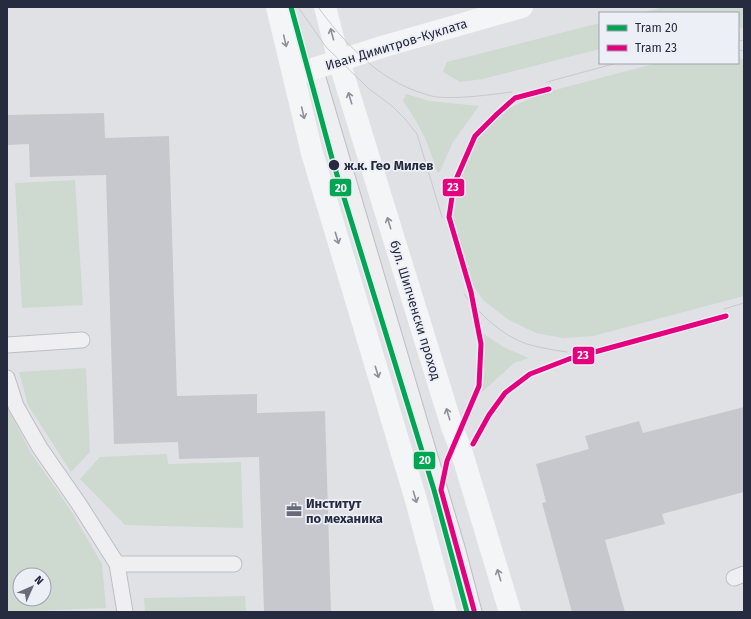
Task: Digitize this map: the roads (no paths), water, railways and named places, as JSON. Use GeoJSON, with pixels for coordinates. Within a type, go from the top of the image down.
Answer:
{"type":"FeatureCollection","features":[{"type":"Feature","properties":{"kind":"main road"},"geometry":{"type":"LineString","coordinates":[[277,7],[312,153],[416,500],[446,612]]}},
{"type":"Feature","properties":{"kind":"main road","name":"бул. Шипченски проход"},"geometry":{"type":"LineString","coordinates":[[324,7],[339,60],[510,612]]}},
{"type":"Feature","properties":{"kind":"main road","name":"Иван Димитров-Куклата"},"geometry":{"type":"LineString","coordinates":[[294,75],[399,42],[522,7]]}},
{"type":"Feature","properties":{"kind":"lane"},"geometry":{"type":"LineString","coordinates":[[315,68],[456,544],[474,612]]}},
{"type":"Feature","properties":{"kind":"lane"},"geometry":{"type":"LineString","coordinates":[[7,345],[82,340]]}},
{"type":"Feature","properties":{"kind":"lane"},"geometry":{"type":"LineString","coordinates":[[7,378],[16,406],[40,448],[79,504],[116,564],[125,612]]}},
{"type":"Feature","properties":{"kind":"lane"},"geometry":{"type":"LineString","coordinates":[[116,564],[234,564]]}},
{"type":"Feature","properties":{"kind":"tram line","name":"20"},"geometry":{"type":"LineString","coordinates":[[291,7],[333,162],[434,490],[467,612]]}},
{"type":"Feature","properties":{"kind":"tram line"},"geometry":{"type":"LineString","coordinates":[[298,7],[326,47],[368,88],[392,106],[417,134],[442,217]]}},
{"type":"Feature","properties":{"kind":"tram line"},"geometry":{"type":"LineString","coordinates":[[318,7],[348,44],[372,66],[398,83],[413,90],[433,96],[445,97],[512,92]]}},
{"type":"Feature","properties":{"kind":"tram line"},"geometry":{"type":"LineString","coordinates":[[739,40],[744,41]]}},
{"type":"Feature","properties":{"kind":"tram line"},"geometry":{"type":"LineString","coordinates":[[739,50],[744,51]]}},
{"type":"Feature","properties":{"kind":"tram line"},"geometry":{"type":"LineString","coordinates":[[547,82],[613,64]]}},
{"type":"Feature","properties":{"kind":"tram line","name":"23"},"geometry":{"type":"LineString","coordinates":[[474,610],[441,490],[447,461],[479,386],[481,344],[471,292],[449,217],[454,184],[475,136],[515,98],[549,89]]}},
{"type":"Feature","properties":{"kind":"tram line"},"geometry":{"type":"LineString","coordinates":[[464,294],[477,309],[500,330],[527,344],[567,352]]}},
{"type":"Feature","properties":{"kind":"tram line"},"geometry":{"type":"LineString","coordinates":[[724,309],[744,303]]}},
{"type":"Feature","properties":{"kind":"tram line","name":"23"},"geometry":{"type":"LineString","coordinates":[[473,444],[489,415],[505,393],[530,374],[569,359],[726,316]]}},
{"type":"Feature","properties":{"kind":"place","name":"ж.к. Гео Милев"},"geometry":{"type":"Point","coordinates":[334,165]}},
{"type":"Feature","properties":{"kind":"place","name":"Институт по механика"},"geometry":{"type":"Point","coordinates":[294,510]}}]}
